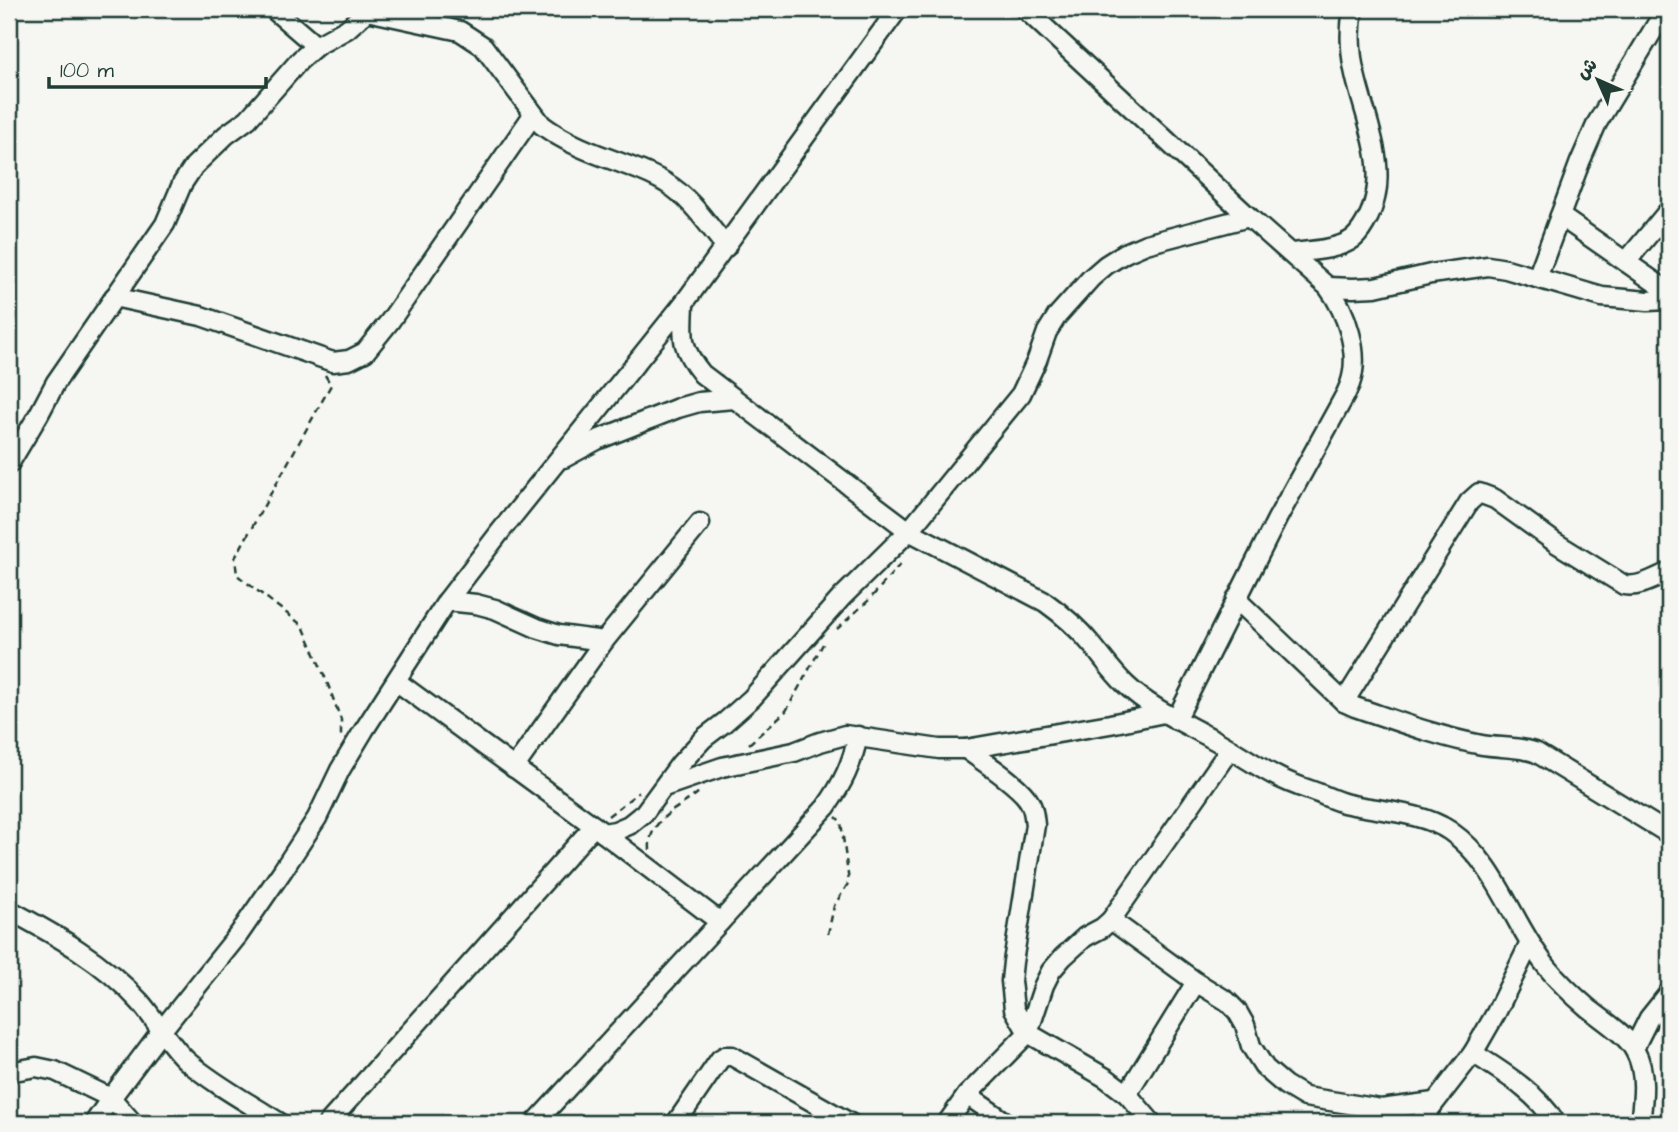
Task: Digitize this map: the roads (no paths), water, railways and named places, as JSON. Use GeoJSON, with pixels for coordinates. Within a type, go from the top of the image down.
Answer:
{"type":"FeatureCollection","features":[{"type":"Feature","properties":{"kind":"street"},"geometry":{"type":"LineString","coordinates":[[273,9],[316,46]]}},
{"type":"Feature","properties":{"kind":"street"},"geometry":{"type":"LineString","coordinates":[[94,1123],[162,1030],[239,934],[283,870],[317,818],[340,770],[447,601],[684,303],[898,9]]}},
{"type":"Feature","properties":{"kind":"street"},"geometry":{"type":"LineString","coordinates":[[1025,9],[1328,287],[1345,315],[1352,338],[1351,382],[1343,400],[1170,716]]}},
{"type":"Feature","properties":{"kind":"street"},"geometry":{"type":"LineString","coordinates":[[1291,253],[1343,244],[1353,239],[1363,228],[1375,203],[1375,148],[1351,47],[1353,9]]}},
{"type":"Feature","properties":{"kind":"street"},"geometry":{"type":"LineString","coordinates":[[1537,278],[1597,122],[1666,9]]}},
{"type":"Feature","properties":{"kind":"street"},"geometry":{"type":"LineString","coordinates":[[9,464],[56,382],[165,224],[182,184],[194,166],[226,135],[248,119],[288,72],[316,46],[347,29],[368,10],[460,31],[471,37],[483,46],[542,125],[584,150],[653,175],[669,184],[683,195],[726,247]]}},
{"type":"Feature","properties":{"kind":"street"},"geometry":{"type":"LineString","coordinates":[[114,297],[201,316],[333,362],[349,360],[365,352],[390,321],[533,115]]}},
{"type":"Feature","properties":{"kind":"street"},"geometry":{"type":"LineString","coordinates":[[1626,262],[1669,210]]}},
{"type":"Feature","properties":{"kind":"street"},"geometry":{"type":"LineString","coordinates":[[1560,216],[1669,292]]}},
{"type":"Feature","properties":{"kind":"street"},"geometry":{"type":"LineString","coordinates":[[328,1123],[598,830],[629,825],[644,813],[680,764],[704,738],[751,698],[842,597],[909,531],[1021,394],[1047,332],[1057,316],[1091,278],[1125,253],[1146,244],[1250,217]]}},
{"type":"Feature","properties":{"kind":"street"},"geometry":{"type":"LineString","coordinates":[[1328,287],[1375,287],[1431,274],[1488,266],[1602,297],[1669,300]]}},
{"type":"Feature","properties":{"kind":"street"},"geometry":{"type":"LineString","coordinates":[[684,303],[683,340],[694,364],[702,374],[909,531],[1045,601],[1064,615],[1126,685],[1170,716],[1275,776],[1345,804],[1397,813],[1438,824],[1451,832],[1475,853],[1491,873],[1530,943],[1547,967],[1634,1048],[1641,1068],[1644,1097],[1640,1123]]}},
{"type":"Feature","properties":{"kind":"street"},"geometry":{"type":"LineString","coordinates":[[555,463],[597,440],[678,408],[699,402],[734,399]]}},
{"type":"Feature","properties":{"kind":"street"},"geometry":{"type":"LineString","coordinates":[[1344,702],[1469,502],[1479,493],[1495,499],[1556,543],[1624,585],[1632,587],[1669,572]]}},
{"type":"Feature","properties":{"kind":"street"},"geometry":{"type":"LineString","coordinates":[[514,768],[604,641],[700,523]]}},
{"type":"Feature","properties":{"kind":"street"},"geometry":{"type":"LineString","coordinates":[[1236,599],[1344,702],[1452,738],[1484,746],[1529,750],[1669,834]]}},
{"type":"Feature","properties":{"kind":"street"},"geometry":{"type":"LineString","coordinates":[[447,601],[495,609],[559,635],[604,641]]}},
{"type":"Feature","properties":{"kind":"street"},"geometry":{"type":"LineString","coordinates":[[396,681],[720,922]]}},
{"type":"Feature","properties":{"kind":"street"},"geometry":{"type":"LineString","coordinates":[[664,787],[722,767],[794,752],[845,734],[939,749],[966,749],[1170,716]]}},
{"type":"Feature","properties":{"kind":"street"},"geometry":{"type":"LineString","coordinates":[[535,1123],[827,807],[841,786],[852,761],[858,736]]}},
{"type":"Feature","properties":{"kind":"street"},"geometry":{"type":"LineString","coordinates":[[966,749],[1016,787],[1029,800],[1033,810],[1035,825],[1011,981],[1014,1009],[1028,1033],[1127,1094],[1152,1123]]}},
{"type":"Feature","properties":{"kind":"street"},"geometry":{"type":"LineString","coordinates":[[947,1123],[967,1095],[1028,1033],[1051,971],[1085,937],[1111,920],[1230,749]]}},
{"type":"Feature","properties":{"kind":"street"},"geometry":{"type":"LineString","coordinates":[[9,910],[83,952],[104,968],[139,1001],[185,1059],[230,1092],[281,1123]]}},
{"type":"Feature","properties":{"kind":"street"},"geometry":{"type":"LineString","coordinates":[[1111,920],[1196,982],[1227,1001],[1245,1025],[1251,1046],[1265,1068],[1305,1097],[1381,1110],[1434,1102]]}},
{"type":"Feature","properties":{"kind":"street"},"geometry":{"type":"LineString","coordinates":[[1419,1123],[1473,1053],[1530,943]]}},
{"type":"Feature","properties":{"kind":"street"},"geometry":{"type":"LineString","coordinates":[[1127,1094],[1196,982]]}},
{"type":"Feature","properties":{"kind":"street"},"geometry":{"type":"LineString","coordinates":[[1634,1048],[1649,1018],[1669,993]]}},
{"type":"Feature","properties":{"kind":"street"},"geometry":{"type":"LineString","coordinates":[[1473,1053],[1521,1085],[1546,1108],[1556,1123]]}},
{"type":"Feature","properties":{"kind":"street"},"geometry":{"type":"LineString","coordinates":[[676,1123],[720,1059],[725,1056],[732,1056],[850,1123]]}},
{"type":"Feature","properties":{"kind":"street"},"geometry":{"type":"LineString","coordinates":[[9,1072],[36,1068],[55,1071],[111,1098],[132,1123]]}},
{"type":"Feature","properties":{"kind":"street"},"geometry":{"type":"LineString","coordinates":[[967,1095],[1007,1123]]}}]}
